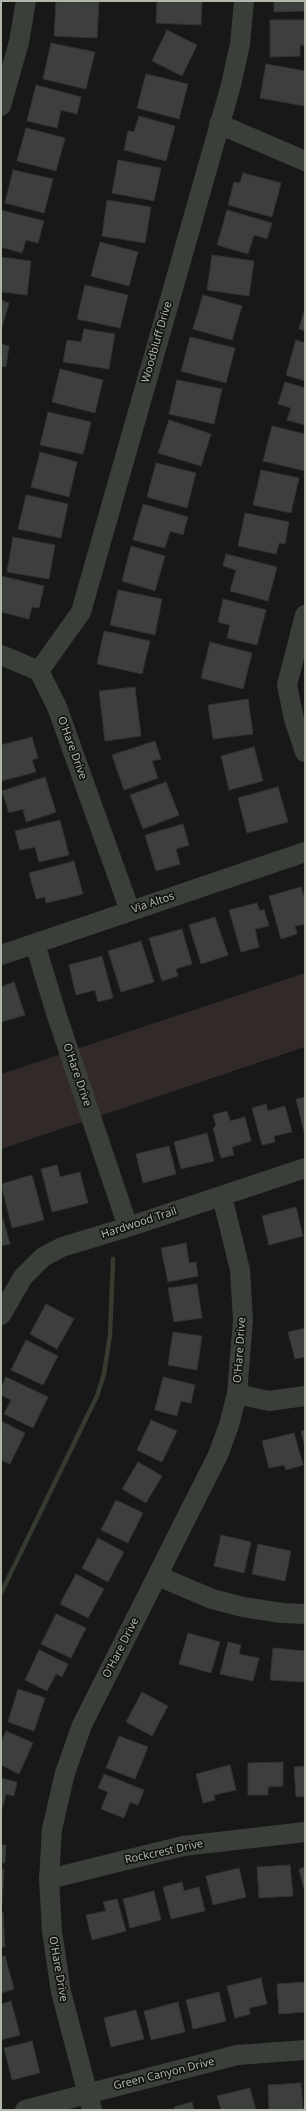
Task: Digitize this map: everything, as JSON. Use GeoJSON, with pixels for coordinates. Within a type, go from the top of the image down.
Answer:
{"type":"FeatureCollection","features":[{"type":"Feature","properties":{"kind":"street"},"geometry":{"type":"LineString","coordinates":[[1,106],[19,42],[26,1]]}},
{"type":"Feature","properties":{"kind":"street","name":"Woodbluff Drive"},"geometry":{"type":"LineString","coordinates":[[39,671],[81,612],[231,85],[240,44],[244,1]]}},
{"type":"Feature","properties":{"kind":"street"},"geometry":{"type":"LineString","coordinates":[[219,124],[305,161]]}},
{"type":"Feature","properties":{"kind":"street"},"geometry":{"type":"LineString","coordinates":[[305,615],[287,685],[294,719],[305,752]]}},
{"type":"Feature","properties":{"kind":"street"},"geometry":{"type":"LineString","coordinates":[[1,655],[39,671]]}},
{"type":"Feature","properties":{"kind":"street","name":"O'Hare Drive"},"geometry":{"type":"LineString","coordinates":[[39,671],[57,707],[130,911]]}},
{"type":"Feature","properties":{"kind":"street","name":"Via Altos"},"geometry":{"type":"LineString","coordinates":[[1,955],[305,852]]}},
{"type":"Feature","properties":{"kind":"street","name":"O'Hare Drive"},"geometry":{"type":"LineString","coordinates":[[35,944],[57,1016],[128,1227]]}},
{"type":"Feature","properties":{"kind":"street","name":"Hardwood Trail"},"geometry":{"type":"LineString","coordinates":[[1,1315],[23,1277],[43,1257],[62,1247],[128,1227],[305,1168]]}},
{"type":"Feature","properties":{"kind":"street","name":"O'Hare Drive"},"geometry":{"type":"LineString","coordinates":[[90,2102],[61,1992],[52,1930],[49,1879],[52,1828],[65,1773],[82,1725],[218,1455],[229,1425],[237,1394],[244,1320],[240,1270],[222,1196]]}},
{"type":"Feature","properties":{"kind":"street"},"geometry":{"type":"LineString","coordinates":[[237,1394],[269,1401],[305,1396]]}},
{"type":"Feature","properties":{"kind":"street"},"geometry":{"type":"LineString","coordinates":[[158,1576],[212,1599],[282,1613],[305,1614]]}},
{"type":"Feature","properties":{"kind":"street","name":"Rockcrest Drive"},"geometry":{"type":"LineString","coordinates":[[49,1879],[183,1846],[305,1832]]}},
{"type":"Feature","properties":{"kind":"street","name":"Green Canyon Drive"},"geometry":{"type":"LineString","coordinates":[[25,2110],[90,2102],[237,2056],[305,2050]]}},
{"type":"Feature","properties":{"kind":"shaded area"},"geometry":{"type":"Polygon","coordinates":[[[305,973],[305,1047],[1,1149],[1,1074],[305,973]]]}},
{"type":"Feature","properties":{"kind":"building"},"geometry":{"type":"Polygon","coordinates":[[[56,1],[99,2],[97,38],[54,36],[56,1]]]}},
{"type":"Feature","properties":{"kind":"building"},"geometry":{"type":"Polygon","coordinates":[[[157,1],[202,1],[201,25],[156,23],[157,1]]]}},
{"type":"Feature","properties":{"kind":"building"},"geometry":{"type":"Polygon","coordinates":[[[274,1],[305,1],[305,11],[274,12],[274,1]]]}},
{"type":"Feature","properties":{"kind":"building"},"geometry":{"type":"Polygon","coordinates":[[[270,20],[305,20],[305,45],[300,45],[300,56],[270,57],[270,20]]]}},
{"type":"Feature","properties":{"kind":"building"},"geometry":{"type":"Polygon","coordinates":[[[167,30],[197,45],[182,76],[152,61],[167,30]]]}},
{"type":"Feature","properties":{"kind":"building"},"geometry":{"type":"Polygon","coordinates":[[[51,43],[95,52],[86,89],[43,79],[51,43]]]}},
{"type":"Feature","properties":{"kind":"building"},"geometry":{"type":"Polygon","coordinates":[[[266,64],[305,71],[304,106],[260,98],[266,64]]]}},
{"type":"Feature","properties":{"kind":"building"},"geometry":{"type":"Polygon","coordinates":[[[146,74],[188,84],[179,119],[137,108],[146,74]]]}},
{"type":"Feature","properties":{"kind":"building"},"geometry":{"type":"Polygon","coordinates":[[[36,85],[81,97],[77,114],[61,110],[57,128],[27,121],[36,85]]]}},
{"type":"Feature","properties":{"kind":"building"},"geometry":{"type":"Polygon","coordinates":[[[139,116],[175,126],[166,161],[124,150],[128,131],[134,132],[139,116]]]}},
{"type":"Feature","properties":{"kind":"building"},"geometry":{"type":"Polygon","coordinates":[[[26,128],[65,138],[56,171],[17,161],[26,128]]]}},
{"type":"Feature","properties":{"kind":"building"},"geometry":{"type":"Polygon","coordinates":[[[118,160],[161,168],[154,201],[112,193],[118,160]]]}},
{"type":"Feature","properties":{"kind":"building"},"geometry":{"type":"Polygon","coordinates":[[[13,170],[53,179],[44,213],[5,203],[13,170]]]}},
{"type":"Feature","properties":{"kind":"building"},"geometry":{"type":"Polygon","coordinates":[[[243,173],[281,183],[272,217],[228,205],[234,182],[240,183],[243,173]]]}},
{"type":"Feature","properties":{"kind":"building"},"geometry":{"type":"Polygon","coordinates":[[[107,200],[151,207],[145,243],[102,236],[107,200]]]}},
{"type":"Feature","properties":{"kind":"building"},"geometry":{"type":"Polygon","coordinates":[[[1,210],[44,221],[38,243],[26,240],[22,253],[1,247],[1,210]]]}},
{"type":"Feature","properties":{"kind":"building"},"geometry":{"type":"Polygon","coordinates":[[[227,210],[272,223],[267,239],[254,235],[248,254],[217,245],[227,210]]]}},
{"type":"Feature","properties":{"kind":"building"},"geometry":{"type":"Polygon","coordinates":[[[100,242],[138,252],[129,286],[91,276],[100,242]]]}},
{"type":"Feature","properties":{"kind":"building"},"geometry":{"type":"Polygon","coordinates":[[[212,255],[254,261],[249,296],[207,290],[212,255]]]}},
{"type":"Feature","properties":{"kind":"building"},"geometry":{"type":"Polygon","coordinates":[[[1,257],[31,261],[27,295],[1,292],[1,257]]]}},
{"type":"Feature","properties":{"kind":"building"},"geometry":{"type":"Polygon","coordinates":[[[85,285],[128,295],[120,328],[77,319],[85,285]]]}},
{"type":"Feature","properties":{"kind":"building"},"geometry":{"type":"Polygon","coordinates":[[[203,295],[242,306],[232,340],[193,329],[203,295]]]}},
{"type":"Feature","properties":{"kind":"building"},"geometry":{"type":"Polygon","coordinates":[[[1,300],[9,303],[1,330],[1,300]]]}},
{"type":"Feature","properties":{"kind":"building"},"geometry":{"type":"Polygon","coordinates":[[[305,308],[305,331],[299,329],[305,308]]]}},
{"type":"Feature","properties":{"kind":"building"},"geometry":{"type":"Polygon","coordinates":[[[84,329],[115,334],[109,369],[63,362],[67,340],[81,342],[84,329]]]}},
{"type":"Feature","properties":{"kind":"building"},"geometry":{"type":"Polygon","coordinates":[[[190,337],[235,348],[226,383],[181,371],[190,337]]]}},
{"type":"Feature","properties":{"kind":"building"},"geometry":{"type":"Polygon","coordinates":[[[296,340],[305,343],[305,381],[286,375],[296,340]]]}},
{"type":"Feature","properties":{"kind":"building"},"geometry":{"type":"Polygon","coordinates":[[[1,344],[9,346],[6,367],[1,366],[1,344]]]}},
{"type":"Feature","properties":{"kind":"building"},"geometry":{"type":"Polygon","coordinates":[[[60,369],[103,380],[95,413],[52,402],[60,369]]]}},
{"type":"Feature","properties":{"kind":"building"},"geometry":{"type":"Polygon","coordinates":[[[177,380],[222,389],[214,424],[169,414],[177,380]]]}},
{"type":"Feature","properties":{"kind":"building"},"geometry":{"type":"Polygon","coordinates":[[[285,382],[305,388],[305,425],[287,420],[291,408],[278,404],[285,382]]]}},
{"type":"Feature","properties":{"kind":"building"},"geometry":{"type":"Polygon","coordinates":[[[48,412],[91,422],[83,454],[40,445],[48,412]]]}},
{"type":"Feature","properties":{"kind":"building"},"geometry":{"type":"Polygon","coordinates":[[[169,420],[211,434],[201,466],[158,453],[169,420]]]}},
{"type":"Feature","properties":{"kind":"building"},"geometry":{"type":"Polygon","coordinates":[[[272,426],[305,434],[305,471],[263,461],[272,426]]]}},
{"type":"Feature","properties":{"kind":"building"},"geometry":{"type":"Polygon","coordinates":[[[40,452],[77,462],[69,497],[31,487],[40,452]]]}},
{"type":"Feature","properties":{"kind":"building"},"geometry":{"type":"Polygon","coordinates":[[[156,463],[196,473],[187,508],[147,497],[156,463]]]}},
{"type":"Feature","properties":{"kind":"building"},"geometry":{"type":"Polygon","coordinates":[[[261,470],[299,478],[291,513],[253,505],[261,470]]]}},
{"type":"Feature","properties":{"kind":"building"},"geometry":{"type":"Polygon","coordinates":[[[26,495],[68,504],[61,538],[18,529],[26,495]]]}},
{"type":"Feature","properties":{"kind":"building"},"geometry":{"type":"Polygon","coordinates":[[[143,504],[188,517],[183,535],[170,531],[165,548],[133,540],[143,504]]]}},
{"type":"Feature","properties":{"kind":"building"},"geometry":{"type":"Polygon","coordinates":[[[245,513],[289,522],[285,544],[279,543],[276,554],[238,546],[245,513]]]}},
{"type":"Feature","properties":{"kind":"building"},"geometry":{"type":"Polygon","coordinates":[[[13,537],[55,545],[49,579],[7,572],[13,537]]]}},
{"type":"Feature","properties":{"kind":"building"},"geometry":{"type":"Polygon","coordinates":[[[131,546],[165,556],[155,591],[122,581],[131,546]]]}},
{"type":"Feature","properties":{"kind":"building"},"geometry":{"type":"Polygon","coordinates":[[[226,554],[277,567],[268,601],[230,591],[236,570],[223,566],[226,554]]]}},
{"type":"Feature","properties":{"kind":"building"},"geometry":{"type":"Polygon","coordinates":[[[1,576],[44,586],[39,608],[32,607],[29,619],[1,612],[1,576]]]}},
{"type":"Feature","properties":{"kind":"building"},"geometry":{"type":"Polygon","coordinates":[[[118,590],[162,599],[155,635],[110,625],[118,590]]]}},
{"type":"Feature","properties":{"kind":"building"},"geometry":{"type":"Polygon","coordinates":[[[223,599],[266,610],[257,645],[227,638],[230,625],[218,622],[223,599]]]}},
{"type":"Feature","properties":{"kind":"building"},"geometry":{"type":"Polygon","coordinates":[[[104,631],[150,641],[142,674],[97,664],[104,631]]]}},
{"type":"Feature","properties":{"kind":"building"},"geometry":{"type":"Polygon","coordinates":[[[210,642],[252,653],[243,689],[201,678],[210,642]]]}},
{"type":"Feature","properties":{"kind":"building"},"geometry":{"type":"Polygon","coordinates":[[[135,687],[141,736],[105,741],[99,691],[135,687]]]}},
{"type":"Feature","properties":{"kind":"building"},"geometry":{"type":"Polygon","coordinates":[[[248,699],[253,734],[213,739],[208,705],[248,699]]]}},
{"type":"Feature","properties":{"kind":"building"},"geometry":{"type":"Polygon","coordinates":[[[32,737],[38,758],[32,760],[36,772],[1,781],[1,745],[32,737]]]}},
{"type":"Feature","properties":{"kind":"building"},"geometry":{"type":"Polygon","coordinates":[[[155,741],[161,759],[152,761],[158,778],[124,790],[112,755],[155,741]]]}},
{"type":"Feature","properties":{"kind":"building"},"geometry":{"type":"Polygon","coordinates":[[[254,747],[263,781],[229,790],[221,756],[254,747]]]}},
{"type":"Feature","properties":{"kind":"building"},"geometry":{"type":"Polygon","coordinates":[[[45,777],[56,812],[26,822],[23,809],[9,813],[2,791],[45,777]]]}},
{"type":"Feature","properties":{"kind":"building"},"geometry":{"type":"Polygon","coordinates":[[[166,782],[179,815],[143,829],[130,795],[166,782]]]}},
{"type":"Feature","properties":{"kind":"building"},"geometry":{"type":"Polygon","coordinates":[[[278,787],[288,822],[247,833],[238,798],[278,787]]]}},
{"type":"Feature","properties":{"kind":"building"},"geometry":{"type":"Polygon","coordinates":[[[60,820],[69,855],[39,862],[35,847],[20,850],[15,831],[60,820]]]}},
{"type":"Feature","properties":{"kind":"building"},"geometry":{"type":"Polygon","coordinates":[[[183,824],[189,845],[176,849],[180,864],[156,871],[145,835],[183,824]]]}},
{"type":"Feature","properties":{"kind":"building"},"geometry":{"type":"Polygon","coordinates":[[[74,861],[83,894],[46,903],[45,897],[36,899],[29,873],[74,861]]]}},
{"type":"Feature","properties":{"kind":"building"},"geometry":{"type":"Polygon","coordinates":[[[301,887],[305,900],[305,924],[295,926],[297,934],[281,939],[269,896],[301,887]]]}},
{"type":"Feature","properties":{"kind":"building"},"geometry":{"type":"Polygon","coordinates":[[[257,903],[260,911],[264,909],[269,926],[255,929],[259,947],[241,952],[229,910],[257,903]]]}},
{"type":"Feature","properties":{"kind":"building"},"geometry":{"type":"Polygon","coordinates":[[[215,917],[228,955],[201,964],[189,925],[215,917]]]}},
{"type":"Feature","properties":{"kind":"building"},"geometry":{"type":"Polygon","coordinates":[[[182,929],[192,964],[176,969],[178,976],[162,981],[149,938],[182,929]]]}},
{"type":"Feature","properties":{"kind":"building"},"geometry":{"type":"Polygon","coordinates":[[[141,941],[154,982],[121,992],[108,951],[141,941]]]}},
{"type":"Feature","properties":{"kind":"building"},"geometry":{"type":"Polygon","coordinates":[[[102,956],[113,998],[98,1002],[95,990],[76,995],[69,965],[102,956]]]}},
{"type":"Feature","properties":{"kind":"building"},"geometry":{"type":"Polygon","coordinates":[[[14,982],[25,1015],[1,1022],[1,987],[14,982]]]}},
{"type":"Feature","properties":{"kind":"building"},"geometry":{"type":"Polygon","coordinates":[[[305,1097],[305,1131],[304,1132],[296,1099],[305,1097]]]}},
{"type":"Feature","properties":{"kind":"building"},"geometry":{"type":"Polygon","coordinates":[[[266,1104],[268,1111],[285,1106],[292,1132],[274,1136],[275,1142],[262,1145],[252,1108],[266,1104]]]}},
{"type":"Feature","properties":{"kind":"building"},"geometry":{"type":"Polygon","coordinates":[[[227,1111],[230,1121],[245,1117],[251,1141],[232,1147],[234,1155],[221,1158],[213,1128],[216,1126],[213,1115],[227,1111]]]}},
{"type":"Feature","properties":{"kind":"building"},"geometry":{"type":"Polygon","coordinates":[[[207,1133],[214,1161],[181,1169],[174,1142],[207,1133]]]}},
{"type":"Feature","properties":{"kind":"building"},"geometry":{"type":"Polygon","coordinates":[[[169,1146],[176,1174],[143,1183],[136,1154],[169,1146]]]}},
{"type":"Feature","properties":{"kind":"building"},"geometry":{"type":"Polygon","coordinates":[[[57,1165],[60,1177],[80,1172],[88,1203],[52,1212],[41,1169],[57,1165]]]}},
{"type":"Feature","properties":{"kind":"building"},"geometry":{"type":"Polygon","coordinates":[[[32,1175],[44,1220],[12,1228],[1,1184],[32,1175]]]}},
{"type":"Feature","properties":{"kind":"building"},"geometry":{"type":"Polygon","coordinates":[[[296,1207],[303,1236],[269,1245],[262,1216],[296,1207]]]}},
{"type":"Feature","properties":{"kind":"building"},"geometry":{"type":"Polygon","coordinates":[[[1,1212],[10,1244],[1,1246],[1,1212]]]}},
{"type":"Feature","properties":{"kind":"building"},"geometry":{"type":"Polygon","coordinates":[[[186,1243],[189,1263],[196,1262],[198,1276],[168,1282],[161,1248],[186,1243]]]}},
{"type":"Feature","properties":{"kind":"building"},"geometry":{"type":"Polygon","coordinates":[[[197,1284],[202,1318],[174,1322],[168,1288],[197,1284]]]}},
{"type":"Feature","properties":{"kind":"building"},"geometry":{"type":"Polygon","coordinates":[[[46,1304],[74,1319],[57,1349],[30,1334],[46,1304]]]}},
{"type":"Feature","properties":{"kind":"building"},"geometry":{"type":"Polygon","coordinates":[[[305,1328],[305,1357],[295,1359],[288,1332],[305,1328]]]}},
{"type":"Feature","properties":{"kind":"building"},"geometry":{"type":"Polygon","coordinates":[[[173,1332],[202,1336],[197,1370],[168,1365],[173,1332]]]}},
{"type":"Feature","properties":{"kind":"building"},"geometry":{"type":"Polygon","coordinates":[[[26,1340],[58,1356],[43,1385],[11,1370],[26,1340]]]}},
{"type":"Feature","properties":{"kind":"building"},"geometry":{"type":"Polygon","coordinates":[[[6,1377],[48,1397],[33,1428],[4,1414],[11,1400],[1,1395],[1,1388],[6,1377]]]}},
{"type":"Feature","properties":{"kind":"building"},"geometry":{"type":"Polygon","coordinates":[[[163,1377],[195,1385],[191,1403],[181,1401],[177,1416],[155,1410],[163,1377]]]}},
{"type":"Feature","properties":{"kind":"building"},"geometry":{"type":"Polygon","coordinates":[[[151,1420],[177,1431],[162,1462],[137,1450],[151,1420]]]}},
{"type":"Feature","properties":{"kind":"building"},"geometry":{"type":"Polygon","coordinates":[[[1,1421],[25,1433],[10,1464],[1,1460],[1,1421]]]}},
{"type":"Feature","properties":{"kind":"building"},"geometry":{"type":"Polygon","coordinates":[[[305,1430],[305,1448],[301,1431],[305,1430]]]}},
{"type":"Feature","properties":{"kind":"building"},"geometry":{"type":"Polygon","coordinates":[[[294,1433],[303,1465],[286,1470],[284,1465],[269,1468],[262,1441],[294,1433]]]}},
{"type":"Feature","properties":{"kind":"building"},"geometry":{"type":"Polygon","coordinates":[[[138,1462],[162,1476],[146,1503],[122,1489],[138,1462]]]}},
{"type":"Feature","properties":{"kind":"building"},"geometry":{"type":"Polygon","coordinates":[[[116,1500],[143,1513],[128,1543],[101,1530],[116,1500]]]}},
{"type":"Feature","properties":{"kind":"building"},"geometry":{"type":"Polygon","coordinates":[[[221,1535],[251,1542],[244,1573],[214,1566],[221,1535]]]}},
{"type":"Feature","properties":{"kind":"building"},"geometry":{"type":"Polygon","coordinates":[[[98,1538],[124,1552],[108,1582],[82,1568],[98,1538]]]}},
{"type":"Feature","properties":{"kind":"building"},"geometry":{"type":"Polygon","coordinates":[[[258,1544],[291,1551],[285,1581],[252,1574],[258,1544]]]}},
{"type":"Feature","properties":{"kind":"building"},"geometry":{"type":"Polygon","coordinates":[[[76,1574],[104,1589],[88,1618],[60,1604],[76,1574]]]}},
{"type":"Feature","properties":{"kind":"building"},"geometry":{"type":"Polygon","coordinates":[[[56,1614],[86,1628],[71,1658],[41,1644],[56,1614]]]}},
{"type":"Feature","properties":{"kind":"building"},"geometry":{"type":"Polygon","coordinates":[[[188,1633],[220,1642],[211,1673],[179,1664],[188,1633]]]}},
{"type":"Feature","properties":{"kind":"building"},"geometry":{"type":"Polygon","coordinates":[[[228,1642],[241,1645],[239,1654],[259,1658],[253,1681],[220,1674],[228,1642]]]}},
{"type":"Feature","properties":{"kind":"building"},"geometry":{"type":"Polygon","coordinates":[[[273,1648],[305,1651],[305,1682],[270,1680],[273,1648]]]}},
{"type":"Feature","properties":{"kind":"building"},"geometry":{"type":"Polygon","coordinates":[[[39,1650],[68,1664],[62,1677],[56,1674],[47,1691],[25,1680],[39,1650]]]}},
{"type":"Feature","properties":{"kind":"building"},"geometry":{"type":"Polygon","coordinates":[[[18,1689],[45,1698],[34,1731],[8,1722],[18,1689]]]}},
{"type":"Feature","properties":{"kind":"building"},"geometry":{"type":"Polygon","coordinates":[[[142,1692],[168,1706],[152,1736],[126,1722],[142,1692]]]}},
{"type":"Feature","properties":{"kind":"building"},"geometry":{"type":"Polygon","coordinates":[[[6,1731],[33,1743],[19,1774],[1,1765],[1,1743],[6,1731]]]}},
{"type":"Feature","properties":{"kind":"building"},"geometry":{"type":"Polygon","coordinates":[[[119,1736],[148,1747],[135,1779],[106,1768],[119,1736]]]}},
{"type":"Feature","properties":{"kind":"building"},"geometry":{"type":"Polygon","coordinates":[[[283,1762],[283,1786],[268,1787],[268,1795],[248,1795],[248,1763],[283,1762]]]}},
{"type":"Feature","properties":{"kind":"building"},"geometry":{"type":"Polygon","coordinates":[[[230,1765],[236,1790],[214,1795],[215,1800],[203,1803],[196,1774],[230,1765]]]}},
{"type":"Feature","properties":{"kind":"building"},"geometry":{"type":"Polygon","coordinates":[[[305,1766],[305,1796],[296,1797],[294,1767],[305,1766]]]}},
{"type":"Feature","properties":{"kind":"building"},"geometry":{"type":"Polygon","coordinates":[[[104,1774],[144,1790],[138,1805],[130,1802],[124,1818],[101,1809],[108,1792],[98,1788],[104,1774]]]}},
{"type":"Feature","properties":{"kind":"building"},"geometry":{"type":"Polygon","coordinates":[[[1,1778],[17,1782],[14,1796],[6,1794],[1,1813],[1,1778]]]}},
{"type":"Feature","properties":{"kind":"building"},"geometry":{"type":"Polygon","coordinates":[[[1,1845],[6,1845],[5,1863],[1,1863],[1,1845]]]}},
{"type":"Feature","properties":{"kind":"building"},"geometry":{"type":"Polygon","coordinates":[[[290,1865],[293,1896],[259,1898],[257,1867],[290,1865]]]}},
{"type":"Feature","properties":{"kind":"building"},"geometry":{"type":"Polygon","coordinates":[[[305,1867],[305,1893],[299,1869],[305,1867]]]}},
{"type":"Feature","properties":{"kind":"building"},"geometry":{"type":"Polygon","coordinates":[[[239,1868],[246,1897],[213,1905],[206,1876],[239,1868]]]}},
{"type":"Feature","properties":{"kind":"building"},"geometry":{"type":"Polygon","coordinates":[[[1,1869],[4,1869],[2,1904],[1,1904],[1,1869]]]}},
{"type":"Feature","properties":{"kind":"building"},"geometry":{"type":"Polygon","coordinates":[[[182,1882],[184,1891],[199,1887],[205,1911],[171,1919],[163,1887],[182,1882]]]}},
{"type":"Feature","properties":{"kind":"building"},"geometry":{"type":"Polygon","coordinates":[[[154,1891],[161,1920],[130,1928],[123,1899],[154,1891]]]}},
{"type":"Feature","properties":{"kind":"building"},"geometry":{"type":"Polygon","coordinates":[[[117,1899],[126,1931],[92,1940],[86,1915],[106,1911],[103,1902],[117,1899]]]}},
{"type":"Feature","properties":{"kind":"building"},"geometry":{"type":"Polygon","coordinates":[[[3,1912],[5,1947],[1,1947],[1,1913],[3,1912]]]}},
{"type":"Feature","properties":{"kind":"building"},"geometry":{"type":"Polygon","coordinates":[[[5,1956],[14,1989],[1,1993],[1,1957],[5,1956]]]}},
{"type":"Feature","properties":{"kind":"building"},"geometry":{"type":"Polygon","coordinates":[[[261,1978],[267,2004],[249,2008],[250,2014],[235,2018],[227,1986],[261,1978]]]}},
{"type":"Feature","properties":{"kind":"building"},"geometry":{"type":"Polygon","coordinates":[[[305,1982],[305,2012],[279,2014],[277,1984],[305,1982]]]}},
{"type":"Feature","properties":{"kind":"building"},"geometry":{"type":"Polygon","coordinates":[[[219,1992],[226,2021],[193,2029],[186,2000],[219,1992]]]}},
{"type":"Feature","properties":{"kind":"building"},"geometry":{"type":"Polygon","coordinates":[[[11,2001],[20,2035],[1,2040],[1,2004],[11,2001]]]}},
{"type":"Feature","properties":{"kind":"building"},"geometry":{"type":"Polygon","coordinates":[[[178,2002],[185,2032],[151,2040],[144,2011],[178,2002]]]}},
{"type":"Feature","properties":{"kind":"building"},"geometry":{"type":"Polygon","coordinates":[[[136,2010],[144,2039],[111,2047],[104,2018],[136,2010]]]}},
{"type":"Feature","properties":{"kind":"building"},"geometry":{"type":"Polygon","coordinates":[[[32,2041],[40,2073],[12,2080],[4,2048],[32,2041]]]}},
{"type":"Feature","properties":{"kind":"building"},"geometry":{"type":"Polygon","coordinates":[[[301,2083],[303,2110],[269,2110],[268,2085],[301,2083]]]}},
{"type":"Feature","properties":{"kind":"building"},"geometry":{"type":"Polygon","coordinates":[[[250,2088],[256,2110],[221,2110],[217,2096],[250,2088]]]}},
{"type":"Feature","properties":{"kind":"building"},"geometry":{"type":"Polygon","coordinates":[[[192,2102],[194,2110],[175,2110],[174,2107],[192,2102]]]}},
{"type":"Feature","properties":{"kind":"waterway"},"geometry":{"type":"LineString","coordinates":[[1,1593],[97,1396],[104,1374],[110,1335],[113,1259]]}}]}
